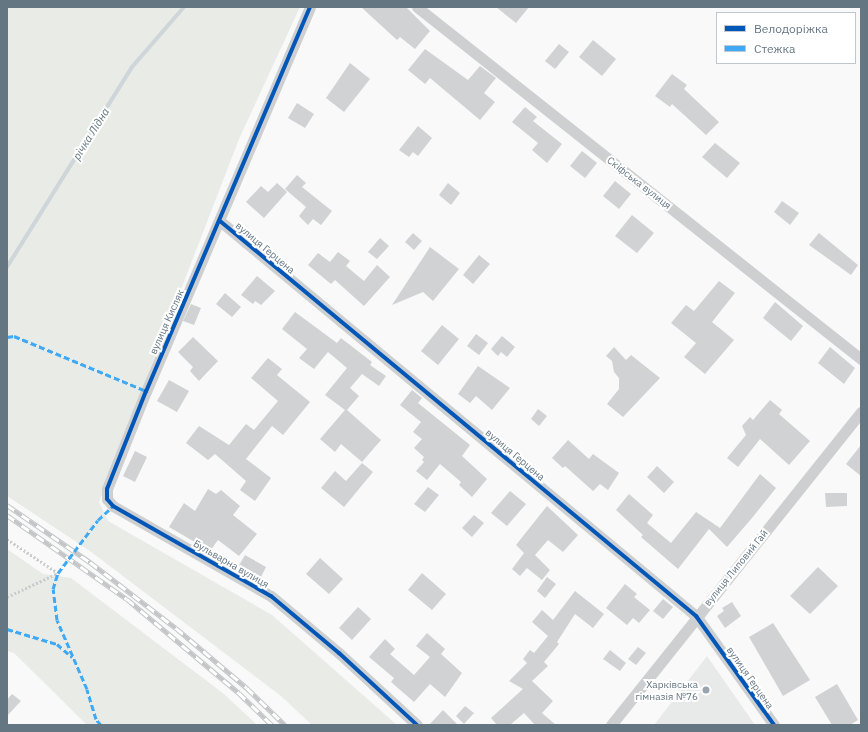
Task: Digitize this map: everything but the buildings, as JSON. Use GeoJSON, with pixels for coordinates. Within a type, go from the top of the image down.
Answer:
{"type":"FeatureCollection","features":[{"type":"Feature","properties":{"kind":"street","name":"вулиця Кисляк"},"geometry":{"type":"LineString","coordinates":[[107,489],[146,391],[220,221],[310,7]]}},
{"type":"Feature","properties":{"kind":"street","name":"Скіфська вулиця"},"geometry":{"type":"LineString","coordinates":[[416,7],[861,359]]}},
{"type":"Feature","properties":{"kind":"street","name":"вулиця Герцена"},"geometry":{"type":"LineString","coordinates":[[220,221],[696,616],[774,725]]}},
{"type":"Feature","properties":{"kind":"street","name":"вулиця Липовий Гай"},"geometry":{"type":"LineString","coordinates":[[612,725],[696,616],[861,412]]}},
{"type":"Feature","properties":{"kind":"street","name":"Бульварна вулиця"},"geometry":{"type":"LineString","coordinates":[[107,489],[107,499],[114,506],[271,596],[339,653],[417,725]]}},
{"type":"Feature","properties":{"kind":"path"},"geometry":{"type":"LineString","coordinates":[[7,539],[58,573],[7,597]]}},
{"type":"Feature","properties":{"kind":"shaded area"},"geometry":{"type":"Polygon","coordinates":[[[7,7],[300,7],[239,139],[99,502],[108,521],[272,615],[397,725],[312,725],[281,696],[90,551],[7,496],[7,7]]]}},
{"type":"Feature","properties":{"kind":"shaded area"},"geometry":{"type":"Polygon","coordinates":[[[7,549],[43,574],[71,578],[224,694],[257,725],[87,725],[14,653],[7,651],[7,549]]]}},
{"type":"Feature","properties":{"kind":"shaded area","name":"Харківська гімназія №76"},"geometry":{"type":"Polygon","coordinates":[[[707,656],[755,725],[654,725],[707,656]]]}},
{"type":"Feature","properties":{"kind":"waterway","name":"річка Лідна"},"geometry":{"type":"LineString","coordinates":[[7,267],[132,67],[184,7]]}},
{"type":"Feature","properties":{"kind":"railway"},"geometry":{"type":"LineString","coordinates":[[7,505],[90,562],[176,628],[247,688],[285,725]]}},
{"type":"Feature","properties":{"kind":"railway"},"geometry":{"type":"LineString","coordinates":[[7,515],[127,599],[239,693],[272,725]]}},
{"type":"Feature","properties":{"kind":"marked path"},"geometry":{"type":"LineString","coordinates":[[7,337],[14,336],[146,391]]}},
{"type":"Feature","properties":{"kind":"marked path"},"geometry":{"type":"LineString","coordinates":[[101,725],[96,719],[87,689],[57,620],[53,589],[58,573],[98,520],[113,506]]}},
{"type":"Feature","properties":{"kind":"marked path"},"geometry":{"type":"LineString","coordinates":[[7,629],[57,644],[72,657]]}},
{"type":"Feature","properties":{"kind":"cycle path"},"geometry":{"type":"LineString","coordinates":[[310,7],[146,391],[107,489],[107,499],[113,506],[271,596],[339,653],[417,725]]}},
{"type":"Feature","properties":{"kind":"cycle path"},"geometry":{"type":"LineString","coordinates":[[220,221],[696,616],[774,725]]}},
{"type":"Feature","properties":{"kind":"place","name":"Харківська гімназія №76"},"geometry":{"type":"Point","coordinates":[706,690]}}]}
